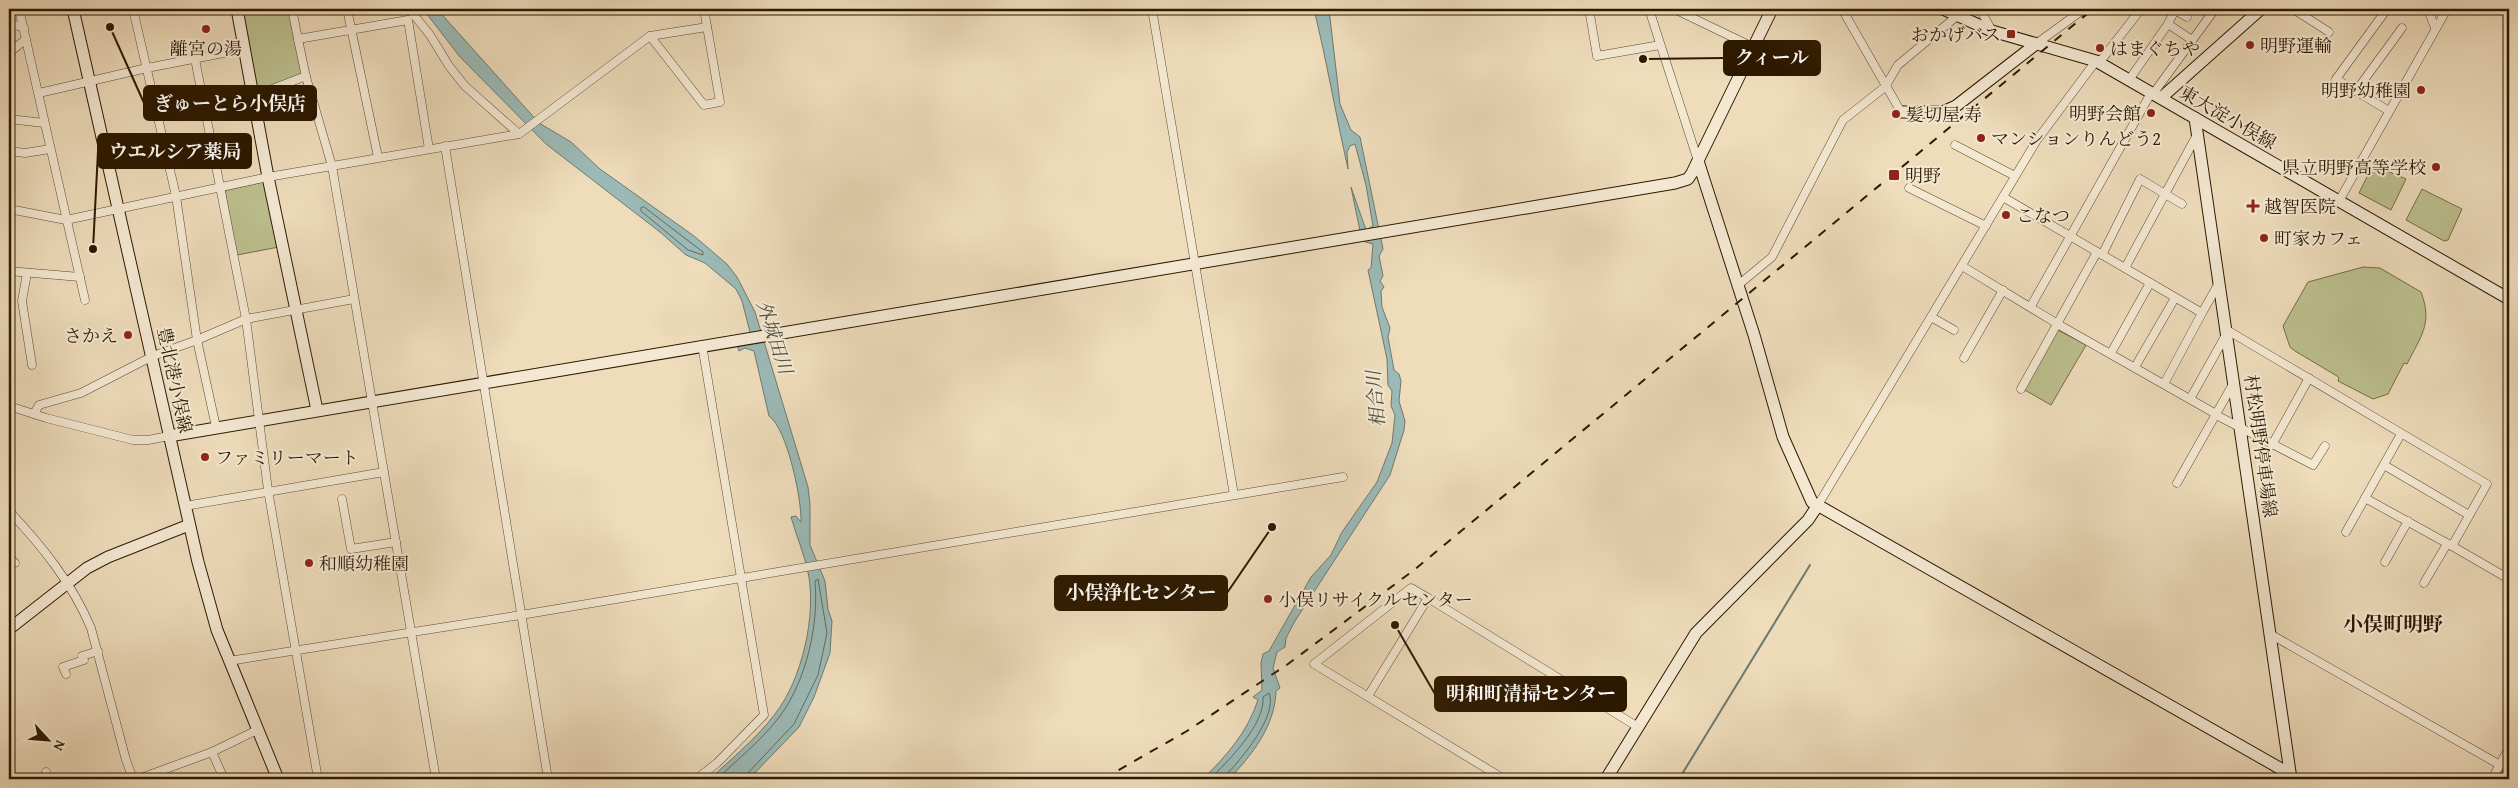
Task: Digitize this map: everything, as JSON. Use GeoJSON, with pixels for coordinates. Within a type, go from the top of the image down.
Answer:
{"type":"FeatureCollection","features":[{"type":"Feature","properties":{"kind":"street"},"geometry":{"type":"LineString","coordinates":[[19,9],[85,300]]}},
{"type":"Feature","properties":{"kind":"street","name":"豊北港小俣線"},"geometry":{"type":"LineString","coordinates":[[73,9],[189,525],[217,630],[278,779]]}},
{"type":"Feature","properties":{"kind":"street"},"geometry":{"type":"LineString","coordinates":[[133,9],[176,196],[197,340],[216,427]]}},
{"type":"Feature","properties":{"kind":"street"},"geometry":{"type":"LineString","coordinates":[[237,9],[268,177],[317,410]]}},
{"type":"Feature","properties":{"kind":"street"},"geometry":{"type":"LineString","coordinates":[[292,9],[306,76],[332,166],[436,779]]}},
{"type":"Feature","properties":{"kind":"street"},"geometry":{"type":"LineString","coordinates":[[347,9],[378,158]]}},
{"type":"Feature","properties":{"kind":"street"},"geometry":{"type":"LineString","coordinates":[[409,9],[430,149]]}},
{"type":"Feature","properties":{"kind":"street"},"geometry":{"type":"LineString","coordinates":[[650,36],[704,105],[720,102],[704,9]]}},
{"type":"Feature","properties":{"kind":"street"},"geometry":{"type":"LineString","coordinates":[[1152,9],[1234,495]]}},
{"type":"Feature","properties":{"kind":"street"},"geometry":{"type":"LineString","coordinates":[[1589,9],[1597,56],[1660,44]]}},
{"type":"Feature","properties":{"kind":"street"},"geometry":{"type":"LineString","coordinates":[[1649,9],[1698,160],[1783,437],[1812,502],[2291,777]]}},
{"type":"Feature","properties":{"kind":"street"},"geometry":{"type":"LineString","coordinates":[[1674,9],[1690,12],[1753,47]]}},
{"type":"Feature","properties":{"kind":"street"},"geometry":{"type":"LineString","coordinates":[[1842,9],[1901,112],[1944,112],[1956,106],[2084,9]]}},
{"type":"Feature","properties":{"kind":"street","name":"東大淀小俣線"},"geometry":{"type":"LineString","coordinates":[[1943,9],[1992,31],[2098,62],[2509,299]]}},
{"type":"Feature","properties":{"kind":"street"},"geometry":{"type":"LineString","coordinates":[[1980,9],[1992,31]]}},
{"type":"Feature","properties":{"kind":"street"},"geometry":{"type":"LineString","coordinates":[[1606,779],[1696,632],[1808,520],[2037,140],[2141,9]]}},
{"type":"Feature","properties":{"kind":"street"},"geometry":{"type":"LineString","coordinates":[[2031,306],[2155,95],[2215,9]]}},
{"type":"Feature","properties":{"kind":"street"},"geometry":{"type":"LineString","coordinates":[[2155,95],[2261,9]]}},
{"type":"Feature","properties":{"kind":"street"},"geometry":{"type":"LineString","coordinates":[[2293,9],[2329,32]]}},
{"type":"Feature","properties":{"kind":"street"},"geometry":{"type":"LineString","coordinates":[[2387,9],[2336,79],[2389,111]]}},
{"type":"Feature","properties":{"kind":"street"},"geometry":{"type":"LineString","coordinates":[[2428,9],[2436,28]]}},
{"type":"Feature","properties":{"kind":"street"},"geometry":{"type":"LineString","coordinates":[[2339,201],[2446,9]]}},
{"type":"Feature","properties":{"kind":"street"},"geometry":{"type":"LineString","coordinates":[[2129,80],[2168,24],[2175,10],[2187,17]]}},
{"type":"Feature","properties":{"kind":"street"},"geometry":{"type":"LineString","coordinates":[[9,406],[133,440],[148,440],[371,400],[1675,183],[1688,179],[1753,47],[1767,11]]}},
{"type":"Feature","properties":{"kind":"street"},"geometry":{"type":"LineString","coordinates":[[1737,286],[1772,257],[1843,120],[1886,87],[1898,65],[1957,16]]}},
{"type":"Feature","properties":{"kind":"street"},"geometry":{"type":"LineString","coordinates":[[298,39],[411,18]]}},
{"type":"Feature","properties":{"kind":"street"},"geometry":{"type":"LineString","coordinates":[[411,18],[430,35],[449,66],[465,86],[520,133]]}},
{"type":"Feature","properties":{"kind":"street"},"geometry":{"type":"LineString","coordinates":[[9,23],[24,28]]}},
{"type":"Feature","properties":{"kind":"street"},"geometry":{"type":"LineString","coordinates":[[2168,24],[2192,40]]}},
{"type":"Feature","properties":{"kind":"street"},"geometry":{"type":"LineString","coordinates":[[9,209],[66,220],[221,186],[520,133],[650,36],[707,27]]}},
{"type":"Feature","properties":{"kind":"street"},"geometry":{"type":"LineString","coordinates":[[2356,91],[2402,28]]}},
{"type":"Feature","properties":{"kind":"street"},"geometry":{"type":"LineString","coordinates":[[9,53],[26,39]]}},
{"type":"Feature","properties":{"kind":"street"},"geometry":{"type":"LineString","coordinates":[[39,93],[146,68],[244,49]]}},
{"type":"Feature","properties":{"kind":"street"},"geometry":{"type":"LineString","coordinates":[[195,59],[246,319],[268,490],[318,779]]}},
{"type":"Feature","properties":{"kind":"street"},"geometry":{"type":"LineString","coordinates":[[254,96],[306,76]]}},
{"type":"Feature","properties":{"kind":"street","name":"村松明野停車場線"},"geometry":{"type":"LineString","coordinates":[[2195,118],[2291,777]]}},
{"type":"Feature","properties":{"kind":"street"},"geometry":{"type":"LineString","coordinates":[[9,119],[44,123]]}},
{"type":"Feature","properties":{"kind":"street"},"geometry":{"type":"LineString","coordinates":[[2125,268],[2198,133]]}},
{"type":"Feature","properties":{"kind":"street"},"geometry":{"type":"LineString","coordinates":[[1955,145],[2015,176]]}},
{"type":"Feature","properties":{"kind":"street"},"geometry":{"type":"LineString","coordinates":[[444,146],[548,779]]}},
{"type":"Feature","properties":{"kind":"street"},"geometry":{"type":"LineString","coordinates":[[9,151],[25,153],[50,149]]}},
{"type":"Feature","properties":{"kind":"street"},"geometry":{"type":"LineString","coordinates":[[2020,389],[2100,253],[2140,179],[2182,204]]}},
{"type":"Feature","properties":{"kind":"street"},"geometry":{"type":"LineString","coordinates":[[1909,188],[1986,226]]}},
{"type":"Feature","properties":{"kind":"street"},"geometry":{"type":"LineString","coordinates":[[2003,197],[2202,313]]}},
{"type":"Feature","properties":{"kind":"street"},"geometry":{"type":"LineString","coordinates":[[1962,266],[2240,429],[2313,465],[2325,446]]}},
{"type":"Feature","properties":{"kind":"street"},"geometry":{"type":"LineString","coordinates":[[9,272],[80,277]]}},
{"type":"Feature","properties":{"kind":"street"},"geometry":{"type":"LineString","coordinates":[[27,273],[22,301],[32,365]]}},
{"type":"Feature","properties":{"kind":"street"},"geometry":{"type":"LineString","coordinates":[[2164,384],[2220,281]]}},
{"type":"Feature","properties":{"kind":"street"},"geometry":{"type":"LineString","coordinates":[[2111,353],[2150,283]]}},
{"type":"Feature","properties":{"kind":"street"},"geometry":{"type":"LineString","coordinates":[[1964,358],[2003,290]]}},
{"type":"Feature","properties":{"kind":"street"},"geometry":{"type":"LineString","coordinates":[[2136,367],[2175,298]]}},
{"type":"Feature","properties":{"kind":"street"},"geometry":{"type":"LineString","coordinates":[[34,414],[40,405],[81,393],[152,356],[197,340],[246,319],[354,299]]}},
{"type":"Feature","properties":{"kind":"street"},"geometry":{"type":"LineString","coordinates":[[1931,317],[1954,330]]}},
{"type":"Feature","properties":{"kind":"street"},"geometry":{"type":"LineString","coordinates":[[2190,399],[2227,331],[2487,484],[2450,545],[2424,583]]}},
{"type":"Feature","properties":{"kind":"street"},"geometry":{"type":"LineString","coordinates":[[688,779],[702,778],[764,715],[702,345]]}},
{"type":"Feature","properties":{"kind":"street"},"geometry":{"type":"LineString","coordinates":[[2272,444],[2309,378]]}},
{"type":"Feature","properties":{"kind":"street"},"geometry":{"type":"LineString","coordinates":[[2177,483],[2234,383]]}},
{"type":"Feature","properties":{"kind":"street"},"geometry":{"type":"LineString","coordinates":[[2346,532],[2401,434]]}},
{"type":"Feature","properties":{"kind":"street"},"geometry":{"type":"LineString","coordinates":[[2384,465],[2469,515]]}},
{"type":"Feature","properties":{"kind":"street"},"geometry":{"type":"LineString","coordinates":[[185,506],[268,490],[384,472]]}},
{"type":"Feature","properties":{"kind":"street"},"geometry":{"type":"LineString","coordinates":[[229,661],[521,615],[1343,477]]}},
{"type":"Feature","properties":{"kind":"street"},"geometry":{"type":"LineString","coordinates":[[2366,498],[2509,579]]}},
{"type":"Feature","properties":{"kind":"street"},"geometry":{"type":"LineString","coordinates":[[342,500],[351,550],[396,542]]}},
{"type":"Feature","properties":{"kind":"street"},"geometry":{"type":"LineString","coordinates":[[9,510],[41,546],[83,607],[98,651],[126,760],[133,779]]}},
{"type":"Feature","properties":{"kind":"street"},"geometry":{"type":"LineString","coordinates":[[2384,562],[2408,521]]}},
{"type":"Feature","properties":{"kind":"street"},"geometry":{"type":"LineString","coordinates":[[9,629],[67,582],[108,557],[189,525]]}},
{"type":"Feature","properties":{"kind":"street"},"geometry":{"type":"LineString","coordinates":[[9,557],[15,564]]}},
{"type":"Feature","properties":{"kind":"street"},"geometry":{"type":"LineString","coordinates":[[1504,779],[1314,664],[1411,588],[1638,727]]}},
{"type":"Feature","properties":{"kind":"street"},"geometry":{"type":"LineString","coordinates":[[1368,696],[1428,598]]}},
{"type":"Feature","properties":{"kind":"street"},"geometry":{"type":"LineString","coordinates":[[2270,634],[2500,765]]}},
{"type":"Feature","properties":{"kind":"street"},"geometry":{"type":"LineString","coordinates":[[66,674],[63,667],[84,660],[82,656],[98,651]]}},
{"type":"Feature","properties":{"kind":"street"},"geometry":{"type":"LineString","coordinates":[[138,779],[212,752],[257,730]]}},
{"type":"Feature","properties":{"kind":"street"},"geometry":{"type":"LineString","coordinates":[[2492,779],[2509,748]]}},
{"type":"Feature","properties":{"kind":"street"},"geometry":{"type":"LineString","coordinates":[[212,752],[224,779]]}},
{"type":"Feature","properties":{"kind":"green space"},"geometry":{"type":"Polygon","coordinates":[[[239,9],[288,9],[302,75],[256,91],[239,9]]]}},
{"type":"Feature","properties":{"kind":"green space"},"geometry":{"type":"Polygon","coordinates":[[[2373,165],[2406,179],[2391,210],[2359,193],[2373,165]]]}},
{"type":"Feature","properties":{"kind":"green space"},"geometry":{"type":"Polygon","coordinates":[[[263,182],[266,183],[279,247],[237,255],[225,192],[263,182]]]}},
{"type":"Feature","properties":{"kind":"green space"},"geometry":{"type":"Polygon","coordinates":[[[2422,189],[2462,209],[2448,240],[2444,241],[2406,220],[2422,189]]]}},
{"type":"Feature","properties":{"kind":"green space"},"geometry":{"type":"Polygon","coordinates":[[[2363,267],[2380,268],[2421,292],[2426,312],[2424,329],[2407,364],[2404,363],[2388,394],[2373,399],[2338,381],[2339,378],[2337,376],[2290,347],[2283,326],[2308,282],[2363,267]]]}},
{"type":"Feature","properties":{"kind":"green space"},"geometry":{"type":"Polygon","coordinates":[[[2056,329],[2086,345],[2051,405],[2023,389],[2056,329]]]}},
{"type":"Feature","properties":{"kind":"water"},"geometry":{"type":"Polygon","coordinates":[[[423,9],[437,9],[539,123],[571,142],[600,169],[694,236],[727,264],[737,277],[755,312],[808,487],[810,545],[825,581],[828,609],[832,621],[830,653],[814,697],[799,727],[749,779],[710,779],[744,748],[785,700],[800,665],[805,646],[809,626],[810,589],[808,572],[791,517],[796,516],[801,522],[799,498],[792,465],[782,435],[776,423],[769,416],[754,351],[745,348],[739,351],[737,344],[750,332],[742,301],[736,289],[705,263],[686,255],[660,232],[546,144],[460,57],[423,9]]]}},
{"type":"Feature","properties":{"kind":"water"},"geometry":{"type":"Polygon","coordinates":[[[1314,9],[1329,9],[1340,104],[1351,130],[1360,137],[1383,249],[1379,256],[1383,276],[1380,281],[1384,287],[1381,291],[1382,307],[1390,328],[1388,337],[1394,370],[1399,374],[1401,381],[1399,401],[1405,421],[1404,430],[1390,475],[1295,621],[1286,638],[1285,647],[1277,652],[1273,668],[1280,688],[1276,691],[1275,704],[1261,739],[1229,779],[1203,779],[1228,752],[1248,723],[1258,700],[1253,697],[1262,690],[1261,663],[1263,654],[1269,651],[1311,577],[1331,555],[1342,532],[1377,482],[1392,443],[1395,415],[1391,406],[1392,391],[1388,385],[1387,359],[1368,270],[1371,268],[1373,244],[1362,241],[1351,187],[1366,230],[1373,226],[1366,185],[1355,144],[1350,146],[1347,152],[1348,169],[1314,9]]]}},
{"type":"Feature","properties":{"kind":"waterway"},"geometry":{"type":"LineString","coordinates":[[1679,779],[1810,565]]}},
{"type":"Feature","properties":{"kind":"waterway"},"geometry":{"type":"LineString","coordinates":[[2497,779],[2509,757]]}},
{"type":"Feature","properties":{"kind":"railway"},"geometry":{"type":"LineString","coordinates":[[1103,779],[1187,731],[1288,664],[1414,570],[2093,9]]}},
{"type":"Feature","properties":{"kind":"place","name":"ぎゅーとら小俣店"},"geometry":{"type":"Point","coordinates":[110,27]}},
{"type":"Feature","properties":{"kind":"place","name":"離宮の湯"},"geometry":{"type":"Point","coordinates":[206,29]}},
{"type":"Feature","properties":{"kind":"place","name":"おかげバス"},"geometry":{"type":"Point","coordinates":[2011,34]}},
{"type":"Feature","properties":{"kind":"place","name":"明野運輸"},"geometry":{"type":"Point","coordinates":[2250,45]}},
{"type":"Feature","properties":{"kind":"place","name":"はまぐちや"},"geometry":{"type":"Point","coordinates":[2100,48]}},
{"type":"Feature","properties":{"kind":"place","name":"クィール"},"geometry":{"type":"Point","coordinates":[1643,59]}},
{"type":"Feature","properties":{"kind":"place","name":"明野幼稚園"},"geometry":{"type":"Point","coordinates":[2421,90]}},
{"type":"Feature","properties":{"kind":"place","name":"明野会館"},"geometry":{"type":"Point","coordinates":[2151,113]}},
{"type":"Feature","properties":{"kind":"place","name":"髪切屋 寿"},"geometry":{"type":"Point","coordinates":[1896,114]}},
{"type":"Feature","properties":{"kind":"place","name":"マンションりんどう2"},"geometry":{"type":"Point","coordinates":[1981,138]}},
{"type":"Feature","properties":{"kind":"place","name":"県立明野高等学校"},"geometry":{"type":"Point","coordinates":[2436,167]}},
{"type":"Feature","properties":{"kind":"place","name":"明野"},"geometry":{"type":"Point","coordinates":[1894,175]}},
{"type":"Feature","properties":{"kind":"place","name":"越智医院"},"geometry":{"type":"Point","coordinates":[2253,206]}},
{"type":"Feature","properties":{"kind":"place","name":"こなつ"},"geometry":{"type":"Point","coordinates":[2006,215]}},
{"type":"Feature","properties":{"kind":"place","name":"町家カフェ"},"geometry":{"type":"Point","coordinates":[2264,238]}},
{"type":"Feature","properties":{"kind":"place","name":"ウエルシア薬局"},"geometry":{"type":"Point","coordinates":[93,249]}},
{"type":"Feature","properties":{"kind":"place","name":"さかえ"},"geometry":{"type":"Point","coordinates":[128,335]}},
{"type":"Feature","properties":{"kind":"place","name":"ファミリーマート"},"geometry":{"type":"Point","coordinates":[205,457]}},
{"type":"Feature","properties":{"kind":"place","name":"小俣浄化センター"},"geometry":{"type":"Point","coordinates":[1272,527]}},
{"type":"Feature","properties":{"kind":"place","name":"和順幼稚園"},"geometry":{"type":"Point","coordinates":[309,563]}},
{"type":"Feature","properties":{"kind":"place","name":"小俣リサイクルセンター"},"geometry":{"type":"Point","coordinates":[1268,599]}},
{"type":"Feature","properties":{"kind":"place","name":"明和町清掃センター"},"geometry":{"type":"Point","coordinates":[1395,625]}},
{"type":"Feature","properties":{"kind":"district","name":"小俣町明野"},"geometry":{"type":"Point","coordinates":[2393,623]}},
{"type":"Feature","properties":{"kind":"water label","name":"外城田川"},"geometry":{"type":"Point","coordinates":[775,337]}},
{"type":"Feature","properties":{"kind":"water label","name":"相合川"},"geometry":{"type":"Point","coordinates":[1375,399]}}]}
